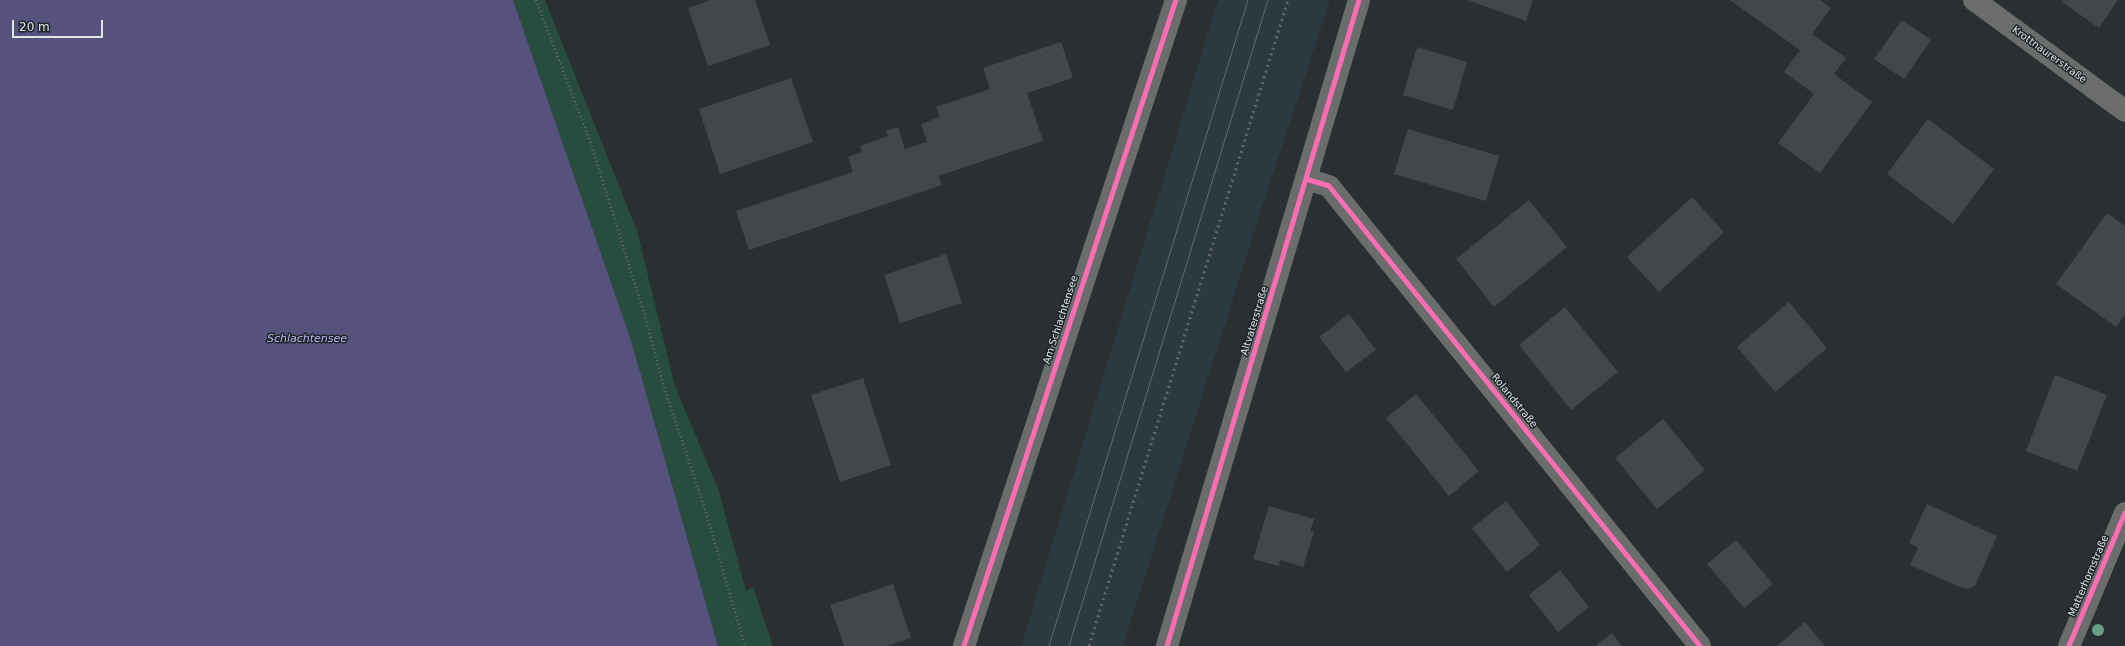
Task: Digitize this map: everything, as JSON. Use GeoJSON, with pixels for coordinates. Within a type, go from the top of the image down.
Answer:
{"type":"FeatureCollection","features":[{"type":"Feature","properties":{"kind":"street","name":"Am Schlachtensee"},"geometry":{"type":"LineString","coordinates":[[964,646],[1176,0]]}},
{"type":"Feature","properties":{"kind":"street","name":"Altvaterstraße"},"geometry":{"type":"LineString","coordinates":[[1167,646],[1359,0]]}},
{"type":"Feature","properties":{"kind":"street","name":"Krottnaurerstraße"},"geometry":{"type":"LineString","coordinates":[[1974,0],[2125,111]]}},
{"type":"Feature","properties":{"kind":"street","name":"Rolandstraße"},"geometry":{"type":"LineString","coordinates":[[1306,179],[1329,186],[1700,646]]}},
{"type":"Feature","properties":{"kind":"street","name":"Matterhornstraße"},"geometry":{"type":"LineString","coordinates":[[2069,646],[2125,513]]}},
{"type":"Feature","properties":{"kind":"path"},"geometry":{"type":"LineString","coordinates":[[536,0],[590,141],[645,316],[663,384],[704,506],[745,646]]}},
{"type":"Feature","properties":{"kind":"shaded area"},"geometry":{"type":"Polygon","coordinates":[[[1218,0],[1330,0],[1271,179],[1123,646],[1021,646],[1218,0]]]}},
{"type":"Feature","properties":{"kind":"green space"},"geometry":{"type":"Polygon","coordinates":[[[513,0],[545,0],[637,231],[675,386],[719,491],[746,591],[753,587],[773,646],[718,646],[631,340],[513,0]]]}},
{"type":"Feature","properties":{"kind":"water","name":"Schlachtensee"},"geometry":{"type":"Polygon","coordinates":[[[0,0],[513,0],[631,340],[718,646],[0,646],[0,0]]]}},
{"type":"Feature","properties":{"kind":"building"},"geometry":{"type":"Polygon","coordinates":[[[711,0],[755,0],[770,45],[708,66],[688,8],[711,0]]]}},
{"type":"Feature","properties":{"kind":"building"},"geometry":{"type":"Polygon","coordinates":[[[1468,0],[1533,0],[1526,21],[1468,0]]]}},
{"type":"Feature","properties":{"kind":"building"},"geometry":{"type":"Polygon","coordinates":[[[1730,0],[1820,0],[1831,8],[1812,34],[1846,58],[1834,74],[1872,102],[1820,173],[1778,143],[1814,94],[1784,72],[1800,50],[1730,0]]]}},
{"type":"Feature","properties":{"kind":"building"},"geometry":{"type":"Polygon","coordinates":[[[2064,0],[2118,0],[2099,28],[2062,2],[2064,0]]]}},
{"type":"Feature","properties":{"kind":"building"},"geometry":{"type":"Polygon","coordinates":[[[1902,20],[1931,40],[1904,79],[1874,59],[1902,20]]]}},
{"type":"Feature","properties":{"kind":"building"},"geometry":{"type":"Polygon","coordinates":[[[1061,42],[1073,78],[1027,93],[1043,141],[938,176],[942,185],[749,250],[736,211],[853,172],[848,157],[862,152],[860,146],[888,136],[886,131],[898,127],[905,149],[927,142],[921,124],[940,117],[936,107],[990,89],[983,68],[1061,42]]]}},
{"type":"Feature","properties":{"kind":"building"},"geometry":{"type":"Polygon","coordinates":[[[1417,47],[1467,62],[1453,110],[1403,95],[1417,47]]]}},
{"type":"Feature","properties":{"kind":"building"},"geometry":{"type":"Polygon","coordinates":[[[791,78],[813,142],[720,174],[699,109],[791,78]]]}},
{"type":"Feature","properties":{"kind":"building"},"geometry":{"type":"Polygon","coordinates":[[[1928,119],[1994,169],[1953,224],[1887,174],[1928,119]]]}},
{"type":"Feature","properties":{"kind":"building"},"geometry":{"type":"Polygon","coordinates":[[[1408,129],[1499,156],[1486,201],[1394,174],[1408,129]]]}},
{"type":"Feature","properties":{"kind":"building"},"geometry":{"type":"Polygon","coordinates":[[[1692,197],[1724,232],[1659,292],[1627,257],[1692,197]]]}},
{"type":"Feature","properties":{"kind":"building"},"geometry":{"type":"Polygon","coordinates":[[[1529,200],[1567,247],[1494,307],[1456,259],[1529,200]]]}},
{"type":"Feature","properties":{"kind":"building"},"geometry":{"type":"Polygon","coordinates":[[[2107,213],[2125,226],[2125,314],[2116,327],[2056,284],[2107,213]]]}},
{"type":"Feature","properties":{"kind":"building"},"geometry":{"type":"Polygon","coordinates":[[[946,254],[962,303],[900,323],[884,275],[946,254]]]}},
{"type":"Feature","properties":{"kind":"building"},"geometry":{"type":"Polygon","coordinates":[[[1789,302],[1827,348],[1775,392],[1737,347],[1789,302]]]}},
{"type":"Feature","properties":{"kind":"building"},"geometry":{"type":"Polygon","coordinates":[[[1565,307],[1618,372],[1571,410],[1519,345],[1565,307]]]}},
{"type":"Feature","properties":{"kind":"building"},"geometry":{"type":"Polygon","coordinates":[[[1349,314],[1376,350],[1346,372],[1319,337],[1349,314]]]}},
{"type":"Feature","properties":{"kind":"building"},"geometry":{"type":"Polygon","coordinates":[[[2055,375],[2107,395],[2077,471],[2026,451],[2055,375]]]}},
{"type":"Feature","properties":{"kind":"building"},"geometry":{"type":"Polygon","coordinates":[[[863,378],[891,465],[840,482],[811,395],[863,378]]]}},
{"type":"Feature","properties":{"kind":"building"},"geometry":{"type":"Polygon","coordinates":[[[1416,394],[1479,471],[1449,496],[1386,418],[1416,394]]]}},
{"type":"Feature","properties":{"kind":"building"},"geometry":{"type":"Polygon","coordinates":[[[1663,419],[1705,470],[1657,509],[1615,458],[1663,419]]]}},
{"type":"Feature","properties":{"kind":"building"},"geometry":{"type":"Polygon","coordinates":[[[1506,501],[1540,545],[1507,572],[1472,528],[1506,501]]]}},
{"type":"Feature","properties":{"kind":"building"},"geometry":{"type":"Polygon","coordinates":[[[1927,504],[1997,536],[1975,586],[1969,589],[1960,587],[1910,565],[1918,548],[1909,543],[1927,504]]]}},
{"type":"Feature","properties":{"kind":"building"},"geometry":{"type":"Polygon","coordinates":[[[1269,506],[1314,519],[1310,531],[1314,532],[1303,567],[1280,560],[1279,566],[1253,559],[1269,506]]]}},
{"type":"Feature","properties":{"kind":"building"},"geometry":{"type":"Polygon","coordinates":[[[1736,540],[1773,584],[1744,608],[1707,564],[1736,540]]]}},
{"type":"Feature","properties":{"kind":"building"},"geometry":{"type":"Polygon","coordinates":[[[1560,570],[1589,607],[1558,632],[1529,595],[1560,570]]]}},
{"type":"Feature","properties":{"kind":"building"},"geometry":{"type":"Polygon","coordinates":[[[893,584],[911,638],[887,646],[844,646],[830,605],[893,584]]]}},
{"type":"Feature","properties":{"kind":"building"},"geometry":{"type":"Polygon","coordinates":[[[1805,622],[1825,646],[1777,646],[1805,622]]]}},
{"type":"Feature","properties":{"kind":"building"},"geometry":{"type":"Polygon","coordinates":[[[1612,633],[1622,646],[1595,646],[1612,633]]]}},
{"type":"Feature","properties":{"kind":"tram line"},"geometry":{"type":"LineString","coordinates":[[1049,646],[1248,0]]}},
{"type":"Feature","properties":{"kind":"tram line"},"geometry":{"type":"LineString","coordinates":[[1069,646],[1268,0]]}},
{"type":"Feature","properties":{"kind":"railway"},"geometry":{"type":"LineString","coordinates":[[1089,646],[1288,0]]}},
{"type":"Feature","properties":{"kind":"cycle path"},"geometry":{"type":"LineString","coordinates":[[964,646],[1176,0]]}},
{"type":"Feature","properties":{"kind":"cycle path"},"geometry":{"type":"LineString","coordinates":[[1167,646],[1359,0]]}},
{"type":"Feature","properties":{"kind":"cycle path"},"geometry":{"type":"LineString","coordinates":[[1306,179],[1329,186],[1700,646]]}},
{"type":"Feature","properties":{"kind":"cycle path"},"geometry":{"type":"LineString","coordinates":[[2069,646],[2125,513]]}}]}
